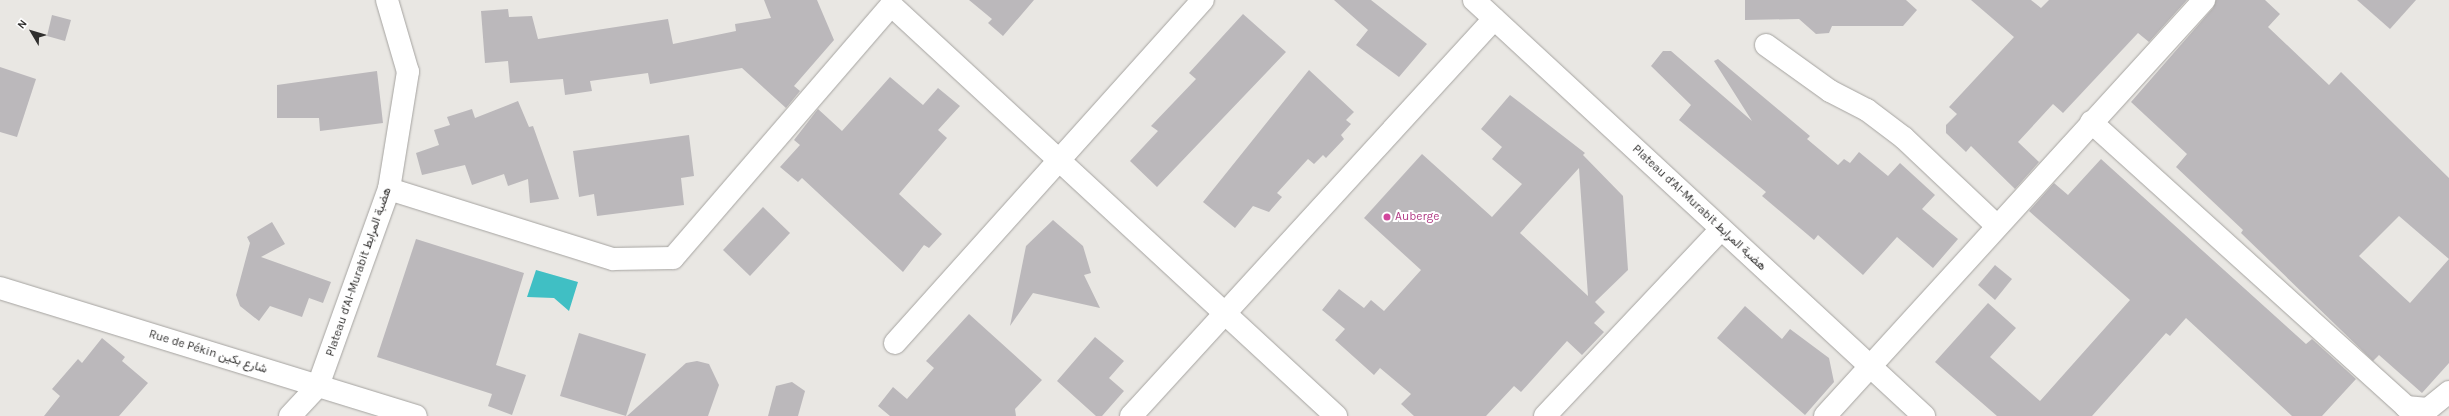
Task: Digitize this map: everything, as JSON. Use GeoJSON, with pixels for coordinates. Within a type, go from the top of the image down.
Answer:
{"type":"FeatureCollection","features":[{"type":"Feature","properties":{"kind":"street","name":"Plateau d'Al-Murabit هضبة المرابط"},"geometry":{"type":"LineString","coordinates":[[290,416],[318,386],[389,189],[408,72],[388,0]]}},
{"type":"Feature","properties":{"kind":"street"},"geometry":{"type":"LineString","coordinates":[[895,343],[1056,159],[1203,0]]}},
{"type":"Feature","properties":{"kind":"street","name":"Plateau d'Al-Murabit هضبة المرابط"},"geometry":{"type":"LineString","coordinates":[[1474,0],[1924,416]]}},
{"type":"Feature","properties":{"kind":"street"},"geometry":{"type":"LineString","coordinates":[[1825,416],[1996,225],[2204,0]]}},
{"type":"Feature","properties":{"kind":"street"},"geometry":{"type":"LineString","coordinates":[[389,189],[613,259],[673,258],[889,3],[1056,159],[1336,416]]}},
{"type":"Feature","properties":{"kind":"street"},"geometry":{"type":"LineString","coordinates":[[1131,416],[1494,19]]}},
{"type":"Feature","properties":{"kind":"street"},"geometry":{"type":"LineString","coordinates":[[1766,46],[1830,91],[1880,120],[1996,225]]}},
{"type":"Feature","properties":{"kind":"street"},"geometry":{"type":"LineString","coordinates":[[2091,122],[2406,407],[2428,409],[2449,392]]}},
{"type":"Feature","properties":{"kind":"street"},"geometry":{"type":"LineString","coordinates":[[1545,416],[1721,229]]}},
{"type":"Feature","properties":{"kind":"street","name":"Rue de Pékin شارع بكين"},"geometry":{"type":"LineString","coordinates":[[0,288],[416,416]]}},
{"type":"Feature","properties":{"kind":"water"},"geometry":{"type":"Polygon","coordinates":[[[536,270],[578,282],[569,311],[554,298],[527,297],[536,270]]]}},
{"type":"Feature","properties":{"kind":"building"},"geometry":{"type":"Polygon","coordinates":[[[764,0],[817,0],[834,40],[794,86],[800,91],[786,108],[742,68],[650,84],[648,73],[590,81],[592,91],[565,95],[563,79],[510,83],[508,61],[485,63],[481,11],[508,9],[509,17],[532,16],[538,39],[668,19],[673,44],[736,31],[735,24],[771,18],[764,0]]]}},
{"type":"Feature","properties":{"kind":"building"},"geometry":{"type":"Polygon","coordinates":[[[969,0],[1034,0],[1003,36],[988,23],[992,19],[969,0]]]}},
{"type":"Feature","properties":{"kind":"building"},"geometry":{"type":"Polygon","coordinates":[[[1334,0],[1371,0],[1427,44],[1399,77],[1356,45],[1368,30],[1334,0]]]}},
{"type":"Feature","properties":{"kind":"building"},"geometry":{"type":"Polygon","coordinates":[[[1745,0],[1906,0],[1917,10],[1903,26],[1832,26],[1829,33],[1816,34],[1799,19],[1745,20],[1745,0]]]}},
{"type":"Feature","properties":{"kind":"building"},"geometry":{"type":"Polygon","coordinates":[[[1971,0],[2031,0],[2041,8],[2049,0],[2187,0],[2149,42],[2138,33],[2063,113],[2053,104],[2018,142],[2039,162],[2015,189],[1971,146],[1966,152],[1946,133],[1946,125],[1957,114],[1949,107],[2014,37],[1971,0]]]}},
{"type":"Feature","properties":{"kind":"building"},"geometry":{"type":"Polygon","coordinates":[[[2216,0],[2265,0],[2280,14],[2268,27],[2329,85],[2341,72],[2449,178],[2449,259],[2449,363],[2422,393],[2379,355],[2373,361],[2241,233],[2243,230],[2176,167],[2187,154],[2131,102],[2213,8],[2216,0]],[[2399,216],[2359,256],[2410,303],[2449,259],[2399,216]]]}},
{"type":"Feature","properties":{"kind":"building"},"geometry":{"type":"Polygon","coordinates":[[[2357,0],[2416,0],[2390,29],[2357,0]]]}},
{"type":"Feature","properties":{"kind":"building"},"geometry":{"type":"Polygon","coordinates":[[[1243,14],[1286,52],[1157,187],[1130,161],[1158,131],[1151,126],[1196,79],[1189,73],[1243,14]]]}},
{"type":"Feature","properties":{"kind":"building"},"geometry":{"type":"Polygon","coordinates":[[[52,15],[71,20],[65,41],[47,36],[52,15]]]}},
{"type":"Feature","properties":{"kind":"building"},"geometry":{"type":"Polygon","coordinates":[[[1663,51],[1671,51],[1752,121],[1714,61],[1718,59],[1810,136],[1807,139],[1838,165],[1844,159],[1850,163],[1859,152],[1888,176],[1900,163],[1935,195],[1922,209],[1958,239],[1933,268],[1897,237],[1863,275],[1818,235],[1814,240],[1762,196],[1766,192],[1679,120],[1691,105],[1651,66],[1663,51]]]}},
{"type":"Feature","properties":{"kind":"building"},"geometry":{"type":"Polygon","coordinates":[[[0,67],[36,79],[17,137],[0,132],[0,67]]]}},
{"type":"Feature","properties":{"kind":"building"},"geometry":{"type":"Polygon","coordinates":[[[1309,70],[1354,112],[1346,120],[1351,124],[1341,135],[1344,139],[1326,158],[1323,155],[1314,164],[1308,159],[1277,193],[1282,197],[1269,212],[1253,206],[1235,228],[1203,202],[1309,70]]]}},
{"type":"Feature","properties":{"kind":"building"},"geometry":{"type":"Polygon","coordinates":[[[377,71],[383,123],[320,131],[319,118],[277,118],[277,85],[377,71]]]}},
{"type":"Feature","properties":{"kind":"building"},"geometry":{"type":"Polygon","coordinates":[[[890,77],[923,105],[938,88],[960,106],[938,130],[947,138],[899,194],[942,234],[929,248],[924,245],[903,272],[802,178],[798,182],[780,167],[800,145],[794,140],[818,109],[842,131],[890,77]]]}},
{"type":"Feature","properties":{"kind":"building"},"geometry":{"type":"Polygon","coordinates":[[[1510,95],[1585,153],[1583,155],[1623,196],[1628,270],[1595,302],[1605,312],[1594,323],[1604,332],[1582,355],[1567,341],[1521,392],[1514,386],[1486,416],[1414,416],[1401,404],[1411,394],[1380,368],[1374,375],[1335,340],[1345,329],[1322,310],[1339,289],[1364,308],[1371,300],[1384,311],[1421,270],[1364,218],[1422,154],[1492,217],[1522,184],[1492,159],[1502,147],[1481,129],[1510,95]],[[1579,168],[1520,233],[1588,296],[1579,168]]]}},
{"type":"Feature","properties":{"kind":"building"},"geometry":{"type":"Polygon","coordinates":[[[518,101],[529,127],[533,126],[559,199],[530,203],[528,179],[508,186],[504,174],[472,185],[465,165],[422,175],[416,153],[439,145],[434,130],[450,125],[447,117],[472,109],[475,118],[518,101]]]}},
{"type":"Feature","properties":{"kind":"building"},"geometry":{"type":"Polygon","coordinates":[[[689,135],[694,176],[681,178],[684,205],[597,216],[594,194],[579,197],[573,151],[689,135]]]}},
{"type":"Feature","properties":{"kind":"building"},"geometry":{"type":"Polygon","coordinates":[[[2101,159],[2306,344],[2312,339],[2356,379],[2322,416],[2292,416],[2186,318],[2170,336],[2166,333],[2092,416],[1997,416],[1935,362],[1988,303],[2016,328],[1990,357],[2040,401],[2130,300],[2029,211],[2054,183],[2068,195],[2101,159]]]}},
{"type":"Feature","properties":{"kind":"building"},"geometry":{"type":"Polygon","coordinates":[[[763,207],[790,233],[750,276],[723,250],[763,207]]]}},
{"type":"Feature","properties":{"kind":"building"},"geometry":{"type":"Polygon","coordinates":[[[1053,220],[1083,246],[1091,273],[1084,275],[1100,308],[1033,293],[1010,326],[1026,246],[1053,220]]]}},
{"type":"Feature","properties":{"kind":"building"},"geometry":{"type":"Polygon","coordinates":[[[272,222],[285,244],[261,257],[331,282],[323,303],[309,298],[302,317],[270,306],[259,321],[240,306],[236,295],[250,243],[247,237],[272,222]]]}},
{"type":"Feature","properties":{"kind":"building"},"geometry":{"type":"Polygon","coordinates":[[[416,239],[524,273],[496,365],[526,375],[512,415],[488,406],[492,394],[377,357],[416,239]]]}},
{"type":"Feature","properties":{"kind":"building"},"geometry":{"type":"Polygon","coordinates":[[[1995,265],[2012,279],[1995,300],[1978,285],[1995,265]]]}},
{"type":"Feature","properties":{"kind":"building"},"geometry":{"type":"Polygon","coordinates":[[[1745,306],[1782,339],[1790,329],[1829,358],[1834,382],[1805,415],[1717,338],[1745,306]]]}},
{"type":"Feature","properties":{"kind":"building"},"geometry":{"type":"Polygon","coordinates":[[[969,314],[1042,380],[1015,409],[1016,416],[890,416],[878,406],[893,387],[907,399],[934,368],[926,361],[969,314]]]}},
{"type":"Feature","properties":{"kind":"building"},"geometry":{"type":"Polygon","coordinates":[[[579,333],[646,354],[626,416],[560,396],[579,333]]]}},
{"type":"Feature","properties":{"kind":"building"},"geometry":{"type":"Polygon","coordinates":[[[1095,337],[1124,361],[1109,378],[1124,391],[1102,416],[1096,416],[1057,381],[1095,337]]]}},
{"type":"Feature","properties":{"kind":"building"},"geometry":{"type":"Polygon","coordinates":[[[102,338],[125,357],[122,361],[148,383],[119,416],[44,416],[60,396],[52,389],[78,359],[82,363],[102,338]]]}},
{"type":"Feature","properties":{"kind":"building"},"geometry":{"type":"Polygon","coordinates":[[[697,361],[709,364],[719,385],[708,416],[627,416],[686,363],[697,361]]]}},
{"type":"Feature","properties":{"kind":"building"},"geometry":{"type":"Polygon","coordinates":[[[792,382],[805,391],[798,416],[768,416],[776,386],[792,382]]]}},
{"type":"Feature","properties":{"kind":"place","name":"Auberge"},"geometry":{"type":"Point","coordinates":[1387,217]}}]}
